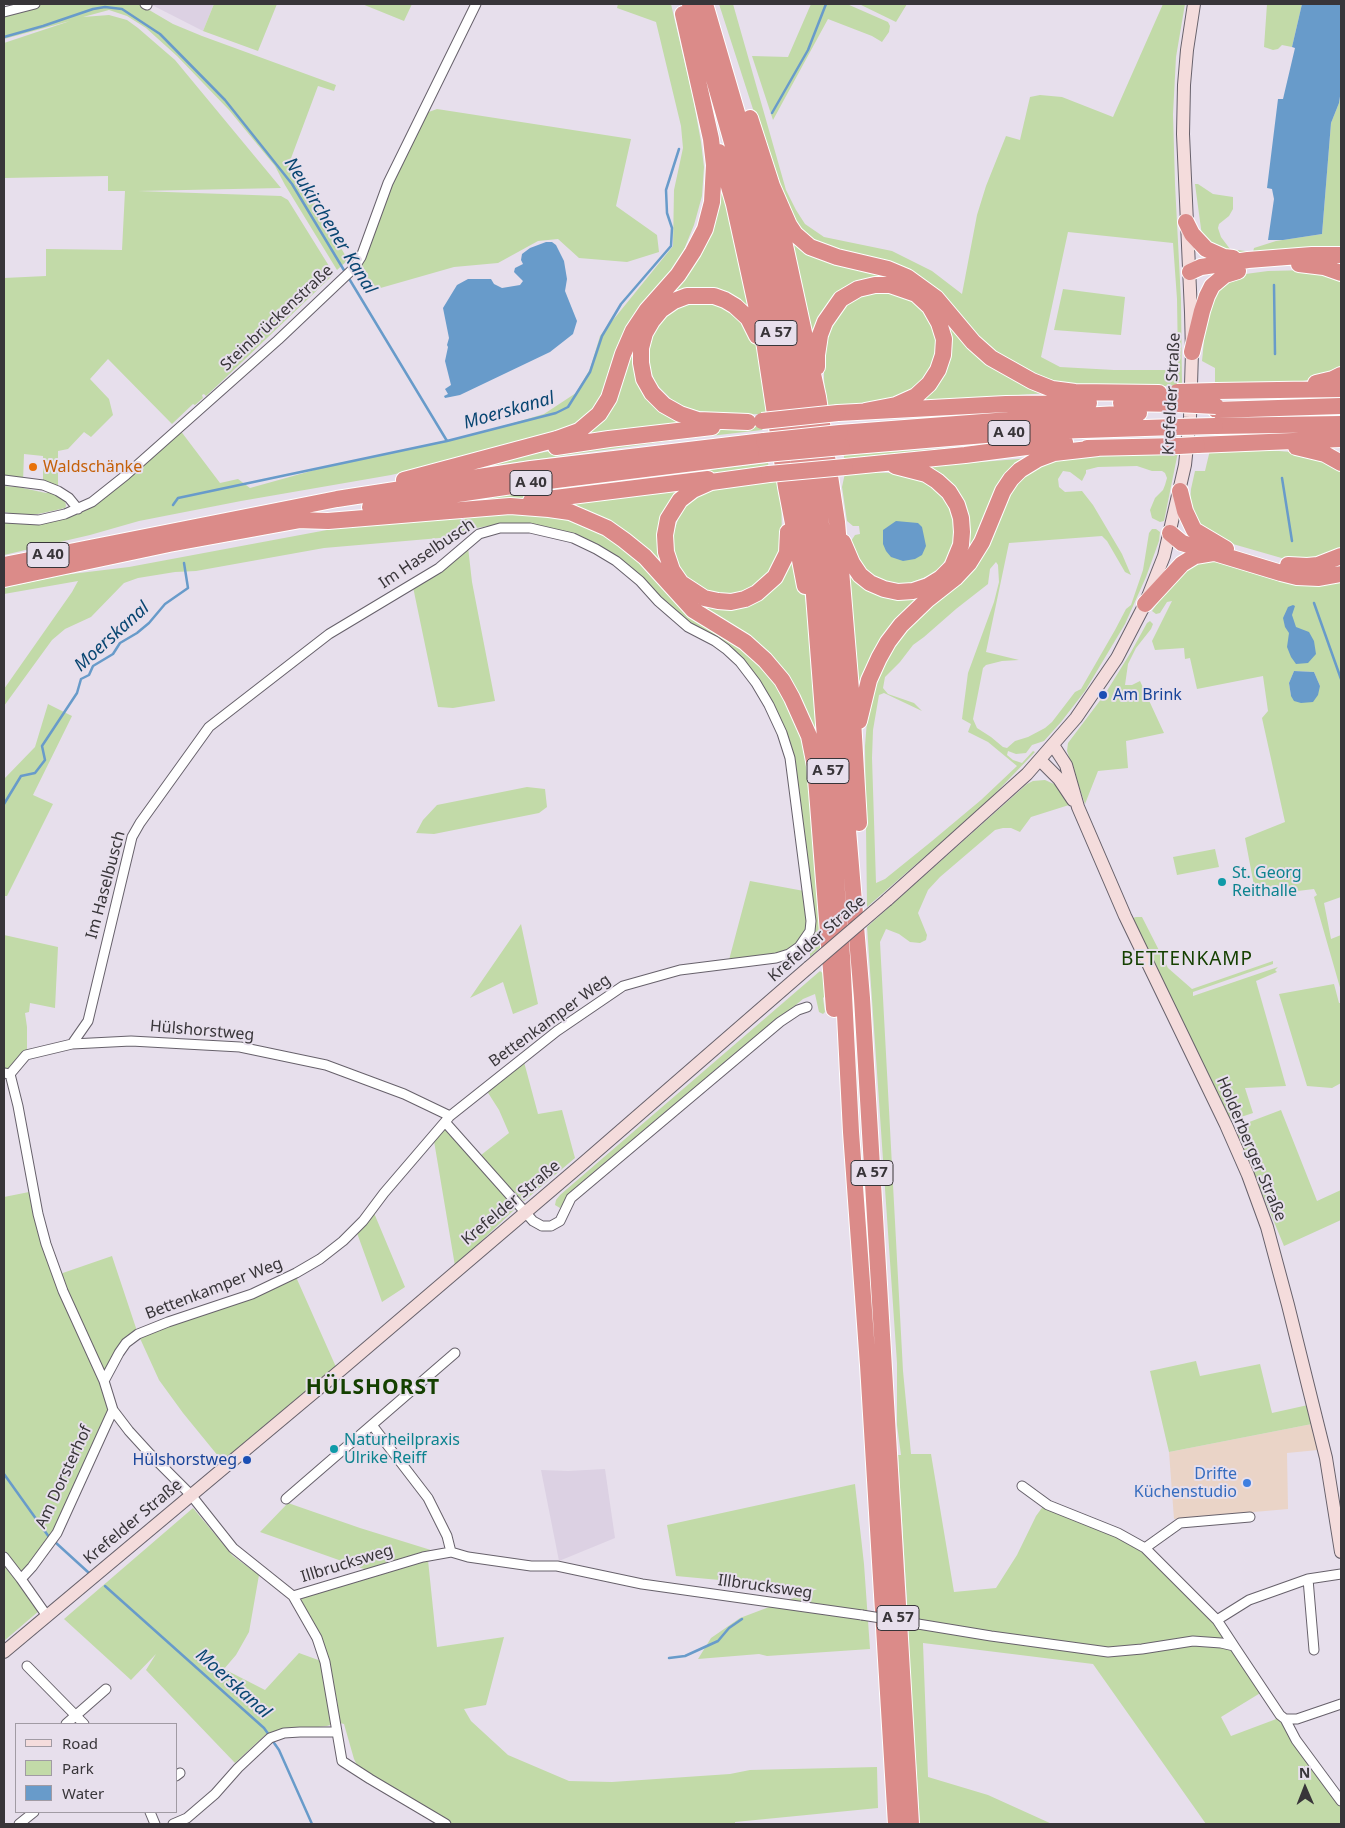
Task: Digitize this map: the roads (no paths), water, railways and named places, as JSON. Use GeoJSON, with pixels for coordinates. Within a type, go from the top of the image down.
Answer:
{"type":"FeatureCollection","features":[{"type":"Feature","properties":{"kind":"highway"},"geometry":{"type":"LineString","coordinates":[[681,4],[701,90],[734,204],[764,341],[786,487],[821,671]]}},
{"type":"Feature","properties":{"kind":"highway","name":"A 57"},"geometry":{"type":"LineString","coordinates":[[690,4],[710,65],[741,174],[771,307],[796,443],[811,557],[842,956],[851,1132],[868,1366],[896,1824]]}},
{"type":"Feature","properties":{"kind":"highway"},"geometry":{"type":"LineString","coordinates":[[706,4],[722,32],[772,186],[789,225],[803,241],[819,251],[836,257],[888,269],[907,277],[936,298],[972,342],[1013,372],[1052,389],[1075,392],[1159,392],[1177,409]]}},
{"type":"Feature","properties":{"kind":"highway","name":"A 57"},"geometry":{"type":"LineString","coordinates":[[706,4],[754,171],[785,304],[810,441],[825,554],[862,998],[910,1824]]}},
{"type":"Feature","properties":{"kind":"highway"},"geometry":{"type":"LineString","coordinates":[[337,499],[441,469],[557,439],[578,431],[599,414],[609,398],[623,354],[633,331],[647,310],[678,275],[705,229],[712,202],[714,165],[701,90]]}},
{"type":"Feature","properties":{"kind":"highway"},"geometry":{"type":"LineString","coordinates":[[772,186],[818,397],[837,522],[859,824],[862,998]]}},
{"type":"Feature","properties":{"kind":"highway"},"geometry":{"type":"LineString","coordinates":[[1186,222],[1192,234],[1206,249],[1243,266]]}},
{"type":"Feature","properties":{"kind":"highway"},"geometry":{"type":"LineString","coordinates":[[1190,272],[1212,274],[1243,266],[1312,255],[1341,256]]}},
{"type":"Feature","properties":{"kind":"highway"},"geometry":{"type":"LineString","coordinates":[[1192,352],[1206,296],[1212,286],[1225,274],[1243,266],[1310,264],[1341,273]]}},
{"type":"Feature","properties":{"kind":"highway"},"geometry":{"type":"LineString","coordinates":[[818,397],[817,355],[820,335],[831,311],[841,299],[858,289],[874,285],[890,285],[905,289],[916,294],[930,308],[939,323],[944,339],[943,355],[938,370],[929,384],[916,396],[896,405],[864,411]]}},
{"type":"Feature","properties":{"kind":"highway"},"geometry":{"type":"LineString","coordinates":[[755,421],[698,420],[680,414],[664,405],[652,393],[644,379],[641,363],[641,348],[645,333],[652,321],[661,310],[674,301],[687,296],[714,296],[735,306],[748,318],[755,330],[771,394]]}},
{"type":"Feature","properties":{"kind":"highway"},"geometry":{"type":"LineString","coordinates":[[1216,402],[1269,389],[1333,379],[1341,375]]}},
{"type":"Feature","properties":{"kind":"highway"},"geometry":{"type":"LineString","coordinates":[[1269,389],[1341,388]]}},
{"type":"Feature","properties":{"kind":"highway"},"geometry":{"type":"LineString","coordinates":[[1006,404],[1023,400],[1159,392]]}},
{"type":"Feature","properties":{"kind":"highway"},"geometry":{"type":"LineString","coordinates":[[441,469],[522,453],[609,439],[838,413],[1077,402],[1177,409]]}},
{"type":"Feature","properties":{"kind":"highway","name":"A 40"},"geometry":{"type":"LineString","coordinates":[[4,565],[216,521],[337,499],[530,469],[765,448],[1022,419],[1177,409],[1216,402],[1240,408],[1341,406]]}},
{"type":"Feature","properties":{"kind":"highway"},"geometry":{"type":"LineString","coordinates":[[479,508],[693,480],[965,455],[1177,409]]}},
{"type":"Feature","properties":{"kind":"highway","name":"A 40"},"geometry":{"type":"LineString","coordinates":[[1177,409],[1215,426],[1341,424]]}},
{"type":"Feature","properties":{"kind":"highway"},"geometry":{"type":"LineString","coordinates":[[965,455],[1054,449],[1341,439]]}},
{"type":"Feature","properties":{"kind":"highway"},"geometry":{"type":"LineString","coordinates":[[1246,442],[1301,448],[1325,454],[1341,463]]}},
{"type":"Feature","properties":{"kind":"highway","name":"A 40"},"geometry":{"type":"LineString","coordinates":[[4,579],[169,544],[415,499],[765,448]]}},
{"type":"Feature","properties":{"kind":"highway"},"geometry":{"type":"LineString","coordinates":[[859,824],[861,784],[859,724],[869,680],[888,642],[901,625],[927,600],[955,578],[969,563],[982,542],[1003,491],[1020,470],[1038,459],[1054,454],[1098,448]]}},
{"type":"Feature","properties":{"kind":"highway"},"geometry":{"type":"LineString","coordinates":[[837,522],[844,548],[852,563],[870,583],[884,589],[898,592],[913,591],[928,586],[941,578],[952,567],[961,545],[962,525],[957,505],[948,492],[937,481],[926,474],[899,467],[872,465]]}},
{"type":"Feature","properties":{"kind":"highway"},"geometry":{"type":"LineString","coordinates":[[750,476],[710,482],[693,490],[680,500],[668,519],[665,536],[666,552],[672,570],[681,583],[704,598],[731,602],[744,599],[757,593],[775,578],[787,553],[786,487]]}},
{"type":"Feature","properties":{"kind":"highway"},"geometry":{"type":"LineString","coordinates":[[1180,491],[1185,512],[1194,530],[1220,551],[1298,576],[1318,578],[1341,574]]}},
{"type":"Feature","properties":{"kind":"highway"},"geometry":{"type":"LineString","coordinates":[[296,520],[328,521],[510,506],[570,512],[607,528],[624,540],[645,557],[693,610],[745,642],[764,660],[782,680],[792,698],[809,736],[815,766],[833,1000],[841,1058],[845,1109],[851,1132]]}},
{"type":"Feature","properties":{"kind":"highway"},"geometry":{"type":"LineString","coordinates":[[1170,533],[1182,543],[1294,566],[1318,565],[1341,556]]}},
{"type":"Feature","properties":{"kind":"highway"},"geometry":{"type":"LineString","coordinates":[[1145,604],[1186,561],[1200,555],[1220,551]]}},
{"type":"Feature","properties":{"kind":"main road","name":"Krefelder Straße"},"geometry":{"type":"LineString","coordinates":[[4,1652],[525,1212],[887,900],[978,819],[1040,760],[1101,683],[1117,658],[1145,604],[1164,556],[1180,491],[1187,451],[1192,352],[1183,134],[1184,85],[1194,4]]}},
{"type":"Feature","properties":{"kind":"main road","name":"Holderberger Straße"},"geometry":{"type":"LineString","coordinates":[[1053,746],[1066,765],[1078,807],[1125,916],[1226,1125],[1264,1218],[1318,1422],[1326,1458],[1341,1552]]}},
{"type":"Feature","properties":{"kind":"main road","name":"Holderberger Straße"},"geometry":{"type":"LineString","coordinates":[[1040,760],[1060,779],[1078,807]]}},
{"type":"Feature","properties":{"kind":"street"},"geometry":{"type":"LineString","coordinates":[[4,12],[35,4]]}},
{"type":"Feature","properties":{"kind":"street","name":"Steinbrückenstraße"},"geometry":{"type":"LineString","coordinates":[[4,518],[39,520],[65,514],[92,502],[126,475],[278,340],[354,268],[361,257],[388,184],[476,4]]}},
{"type":"Feature","properties":{"kind":"street"},"geometry":{"type":"LineString","coordinates":[[4,480],[43,485],[69,498],[78,509]]}},
{"type":"Feature","properties":{"kind":"street","name":"Im Haselbusch"},"geometry":{"type":"LineString","coordinates":[[72,1044],[88,1021],[132,837],[209,727],[329,634],[439,568],[479,534],[500,528],[530,528],[549,531],[573,538],[596,548],[616,561],[640,581],[673,615],[688,627],[715,641],[740,662],[756,683],[769,705],[782,733],[790,758],[811,921],[810,931],[805,940],[789,954],[776,958],[746,962]]}},
{"type":"Feature","properties":{"kind":"street","name":"Bettenkamper Weg"},"geometry":{"type":"LineString","coordinates":[[104,1381],[118,1353],[126,1343],[138,1334],[252,1294],[320,1259],[343,1241],[363,1220],[447,1119],[557,1031],[623,986],[680,970],[746,962]]}},
{"type":"Feature","properties":{"kind":"street"},"geometry":{"type":"LineString","coordinates":[[447,1119],[532,1221],[542,1226],[551,1226],[560,1221],[571,1198],[780,1022],[798,1010],[807,1007]]}},
{"type":"Feature","properties":{"kind":"street","name":"Hülshorstweg"},"geometry":{"type":"LineString","coordinates":[[191,1495],[150,1454],[113,1410],[104,1381],[63,1291],[46,1244],[38,1214],[18,1106],[7,1074],[26,1055],[72,1044],[132,1041],[240,1047],[326,1065],[404,1094],[447,1119]]}},
{"type":"Feature","properties":{"kind":"street"},"geometry":{"type":"LineString","coordinates":[[286,1499],[455,1354]]}},
{"type":"Feature","properties":{"kind":"street","name":"Am Dorsterhof"},"geometry":{"type":"LineString","coordinates":[[21,1579],[56,1533],[113,1410]]}},
{"type":"Feature","properties":{"kind":"street"},"geometry":{"type":"LineString","coordinates":[[372,1425],[428,1498],[447,1536],[450,1552]]}},
{"type":"Feature","properties":{"kind":"street"},"geometry":{"type":"LineString","coordinates":[[1022,1486],[1048,1505],[1118,1533],[1144,1548],[1217,1620],[1280,1716],[1285,1719],[1296,1740],[1341,1801]]}},
{"type":"Feature","properties":{"kind":"street","name":"Illbrucksweg"},"geometry":{"type":"LineString","coordinates":[[191,1495],[234,1548],[293,1596],[413,1560],[450,1552],[468,1557],[531,1566],[557,1566],[642,1584],[1108,1652],[1193,1641],[1208,1641],[1234,1646]]}},
{"type":"Feature","properties":{"kind":"street"},"geometry":{"type":"LineString","coordinates":[[1144,1548],[1180,1523],[1250,1517]]}},
{"type":"Feature","properties":{"kind":"street"},"geometry":{"type":"LineString","coordinates":[[4,1557],[47,1616]]}},
{"type":"Feature","properties":{"kind":"street"},"geometry":{"type":"LineString","coordinates":[[1217,1620],[1248,1600],[1308,1579],[1341,1574]]}},
{"type":"Feature","properties":{"kind":"street"},"geometry":{"type":"LineString","coordinates":[[1308,1579],[1314,1650]]}},
{"type":"Feature","properties":{"kind":"street"},"geometry":{"type":"LineString","coordinates":[[293,1596],[317,1638],[324,1662],[342,1761],[446,1824]]}},
{"type":"Feature","properties":{"kind":"street"},"geometry":{"type":"LineString","coordinates":[[27,1666],[83,1723]]}},
{"type":"Feature","properties":{"kind":"street"},"geometry":{"type":"LineString","coordinates":[[67,1723],[106,1689]]}},
{"type":"Feature","properties":{"kind":"street"},"geometry":{"type":"LineString","coordinates":[[1285,1719],[1297,1719],[1341,1704]]}},
{"type":"Feature","properties":{"kind":"street"},"geometry":{"type":"LineString","coordinates":[[173,1824],[187,1818],[215,1794],[238,1768],[270,1738],[284,1733],[337,1732]]}},
{"type":"Feature","properties":{"kind":"street"},"geometry":{"type":"LineString","coordinates":[[19,1824],[33,1813]]}},
{"type":"Feature","properties":{"kind":"water"},"geometry":{"type":"Polygon","coordinates":[[[1302,4],[1341,4],[1341,90],[1339,103],[1331,123],[1322,234],[1283,240],[1268,240],[1274,199],[1272,189],[1267,188],[1278,99],[1283,99],[1295,48],[1292,47],[1302,4]]]}},
{"type":"Feature","properties":{"kind":"water"},"geometry":{"type":"Polygon","coordinates":[[[546,242],[552,242],[556,245],[564,261],[567,279],[565,291],[577,321],[573,334],[550,352],[460,395],[445,398],[444,396],[448,394],[445,389],[451,385],[445,361],[449,338],[443,308],[457,285],[468,279],[491,279],[494,284],[502,288],[520,285],[523,281],[514,272],[515,268],[523,264],[521,260],[522,254],[530,248],[546,242]]]}},
{"type":"Feature","properties":{"kind":"water"},"geometry":{"type":"Polygon","coordinates":[[[896,521],[918,523],[922,527],[926,546],[922,555],[915,559],[903,561],[891,557],[886,551],[883,544],[883,530],[896,521]]]}},
{"type":"Feature","properties":{"kind":"water"},"geometry":{"type":"Polygon","coordinates":[[[1295,606],[1292,615],[1296,627],[1309,632],[1314,641],[1316,654],[1308,663],[1296,664],[1287,647],[1289,633],[1283,618],[1288,607],[1295,606]]]}},
{"type":"Feature","properties":{"kind":"water"},"geometry":{"type":"Polygon","coordinates":[[[1294,671],[1314,672],[1320,686],[1318,695],[1313,702],[1301,703],[1294,701],[1291,696],[1289,683],[1294,671]]]}},
{"type":"Feature","properties":{"kind":"waterway","name":"Moerskanal"},"geometry":{"type":"LineString","coordinates":[[772,113],[808,50],[826,4]]}},
{"type":"Feature","properties":{"kind":"waterway","name":"Neukirchener Kanal"},"geometry":{"type":"LineString","coordinates":[[4,37],[105,7],[122,9],[160,34],[225,100],[292,184],[447,441]]}},
{"type":"Feature","properties":{"kind":"waterway","name":"Moerskanal"},"geometry":{"type":"LineString","coordinates":[[173,505],[178,498],[447,441],[556,413],[568,407],[590,372],[602,336],[621,304],[671,246],[672,228],[667,213],[666,190],[679,149]]}},
{"type":"Feature","properties":{"kind":"waterway"},"geometry":{"type":"LineString","coordinates":[[1274,285],[1275,354]]}},
{"type":"Feature","properties":{"kind":"waterway"},"geometry":{"type":"LineString","coordinates":[[1282,478],[1292,541]]}},
{"type":"Feature","properties":{"kind":"waterway","name":"Moerskanal"},"geometry":{"type":"LineString","coordinates":[[4,804],[21,776],[35,773],[45,760],[42,746],[77,693],[81,679],[89,675],[93,666],[113,654],[120,643],[149,623],[165,604],[188,588],[184,563]]}},
{"type":"Feature","properties":{"kind":"waterway"},"geometry":{"type":"LineString","coordinates":[[1314,603],[1341,679]]}},
{"type":"Feature","properties":{"kind":"waterway","name":"Moerskanal"},"geometry":{"type":"LineString","coordinates":[[4,1474],[49,1537]]}},
{"type":"Feature","properties":{"kind":"waterway","name":"Moerskanal"},"geometry":{"type":"LineString","coordinates":[[55,1542],[89,1573]]}},
{"type":"Feature","properties":{"kind":"waterway","name":"Moerskanal"},"geometry":{"type":"LineString","coordinates":[[105,1586],[264,1728],[269,1735]]}},
{"type":"Feature","properties":{"kind":"waterway"},"geometry":{"type":"LineString","coordinates":[[669,1658],[685,1656],[718,1641],[729,1628],[742,1619]]}},
{"type":"Feature","properties":{"kind":"waterway","name":"Moerskanal"},"geometry":{"type":"LineString","coordinates":[[272,1740],[279,1750],[312,1824]]}},
{"type":"Feature","properties":{"kind":"place","name":"Waldschänke"},"geometry":{"type":"Point","coordinates":[33,467]}},
{"type":"Feature","properties":{"kind":"place","name":"Am Brink"},"geometry":{"type":"Point","coordinates":[1103,695]}},
{"type":"Feature","properties":{"kind":"place","name":"St. Georg Reithalle"},"geometry":{"type":"Point","coordinates":[1222,882]}},
{"type":"Feature","properties":{"kind":"place","name":"Naturheilpraxis Ulrike Reiff"},"geometry":{"type":"Point","coordinates":[334,1449]}},
{"type":"Feature","properties":{"kind":"place","name":"Hülshorstweg"},"geometry":{"type":"Point","coordinates":[247,1460]}},
{"type":"Feature","properties":{"kind":"place","name":"Drifte Küchenstudio"},"geometry":{"type":"Point","coordinates":[1247,1483]}},
{"type":"Feature","properties":{"kind":"district","name":"BETTENKAMP"},"geometry":{"type":"Point","coordinates":[1187,960]}},
{"type":"Feature","properties":{"kind":"district","name":"HÜLSHORST"},"geometry":{"type":"Point","coordinates":[373,1388]}}]}
